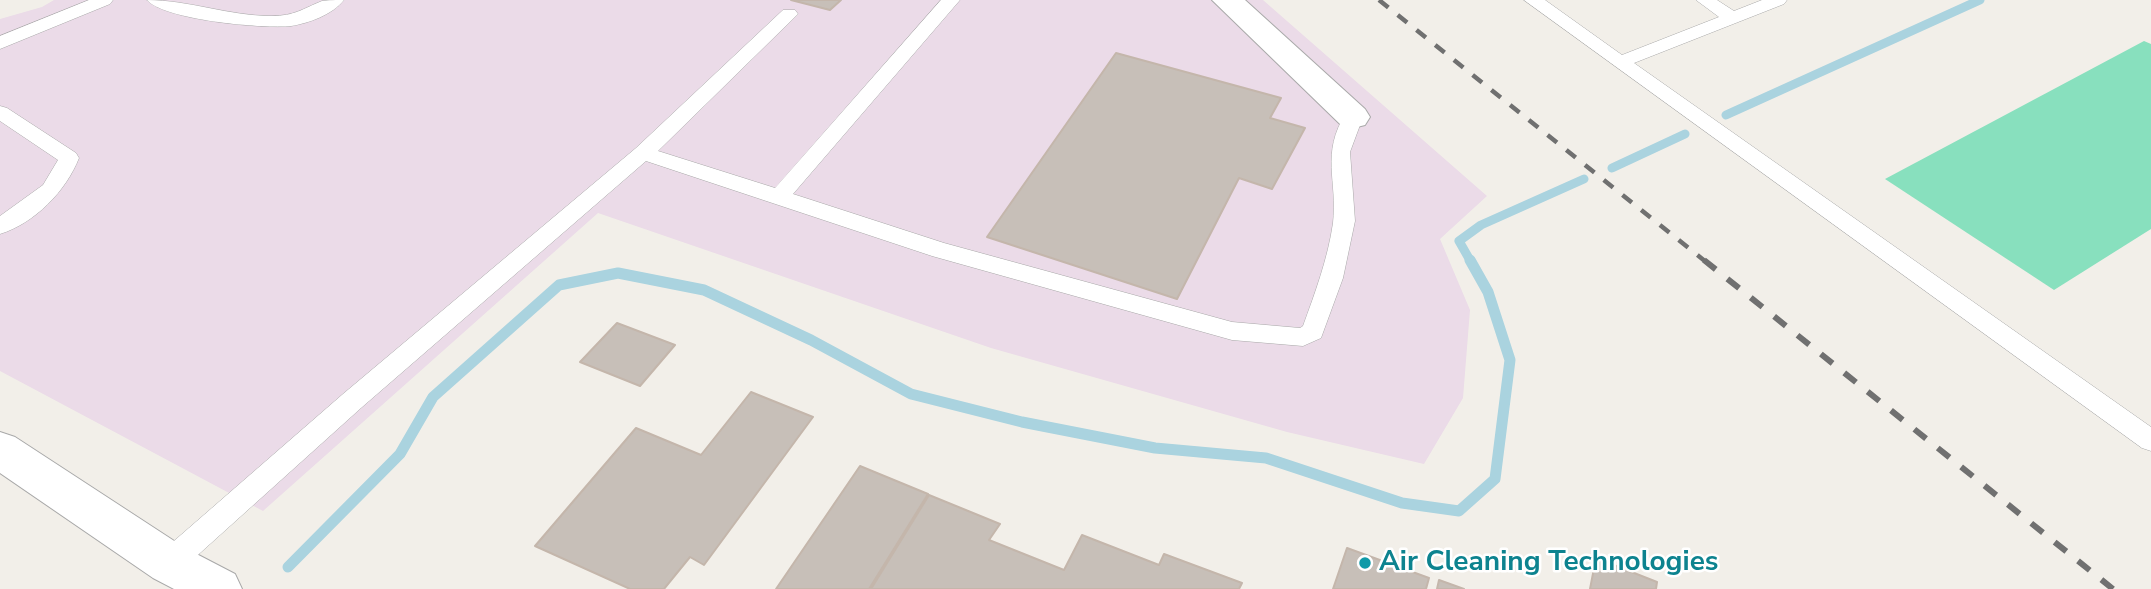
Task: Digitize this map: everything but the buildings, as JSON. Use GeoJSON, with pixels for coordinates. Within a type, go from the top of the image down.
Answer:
{"type":"FeatureCollection","features":[{"type":"Feature","properties":{"kind":"street"},"geometry":{"type":"LineString","coordinates":[[1227,0],[1353,117]]}},
{"type":"Feature","properties":{"kind":"street"},"geometry":{"type":"LineString","coordinates":[[0,450],[169,563],[218,589]]}},
{"type":"Feature","properties":{"kind":"lane"},"geometry":{"type":"LineString","coordinates":[[0,43],[104,0]]}},
{"type":"Feature","properties":{"kind":"lane"},"geometry":{"type":"LineString","coordinates":[[156,0],[208,16],[285,21],[315,14],[335,0]]}},
{"type":"Feature","properties":{"kind":"lane"},"geometry":{"type":"LineString","coordinates":[[779,197],[951,0]]}},
{"type":"Feature","properties":{"kind":"lane"},"geometry":{"type":"LineString","coordinates":[[1533,0],[2151,441]]}},
{"type":"Feature","properties":{"kind":"lane"},"geometry":{"type":"LineString","coordinates":[[1705,0],[1733,18]]}},
{"type":"Feature","properties":{"kind":"lane"},"geometry":{"type":"LineString","coordinates":[[1621,62],[1778,0]]}},
{"type":"Feature","properties":{"kind":"lane"},"geometry":{"type":"LineString","coordinates":[[169,563],[352,401],[643,153],[789,14]]}},
{"type":"Feature","properties":{"kind":"lane"},"geometry":{"type":"LineString","coordinates":[[0,112],[69,158],[64,174],[46,196],[0,226]]}},
{"type":"Feature","properties":{"kind":"lane"},"geometry":{"type":"LineString","coordinates":[[643,153],[940,250],[1232,331],[1303,337],[1313,332],[1332,278],[1344,221],[1340,152],[1353,117]]}},
{"type":"Feature","properties":{"kind":"shaded area"},"geometry":{"type":"Polygon","coordinates":[[[54,0],[1263,0],[1487,196],[1440,239],[1470,310],[1463,398],[1424,464],[1287,432],[991,348],[598,213],[263,511],[0,371],[0,19],[42,7],[54,0]]]}},
{"type":"Feature","properties":{"kind":"green space"},"geometry":{"type":"Polygon","coordinates":[[[2144,41],[2151,44],[2151,229],[2054,290],[1885,179],[2144,41]]]}},
{"type":"Feature","properties":{"kind":"waterway"},"geometry":{"type":"LineString","coordinates":[[1726,115],[1980,0]]}},
{"type":"Feature","properties":{"kind":"waterway"},"geometry":{"type":"LineString","coordinates":[[1612,168],[1685,134]]}},
{"type":"Feature","properties":{"kind":"waterway"},"geometry":{"type":"LineString","coordinates":[[1471,262],[1459,241],[1481,225],[1584,179]]}},
{"type":"Feature","properties":{"kind":"waterway"},"geometry":{"type":"LineString","coordinates":[[288,567],[400,454],[433,397],[559,285],[618,273],[704,290],[811,340],[911,394],[1022,422],[1155,448],[1266,458],[1402,503],[1459,511],[1495,479],[1510,360],[1488,292],[1470,260]]}},
{"type":"Feature","properties":{"kind":"railway"},"geometry":{"type":"LineString","coordinates":[[1379,0],[1706,262]]}},
{"type":"Feature","properties":{"kind":"railway"},"geometry":{"type":"LineString","coordinates":[[1704,260],[2113,589]]}},
{"type":"Feature","properties":{"kind":"place","name":"Air Cleaning Technologies"},"geometry":{"type":"Point","coordinates":[1365,563]}}]}
